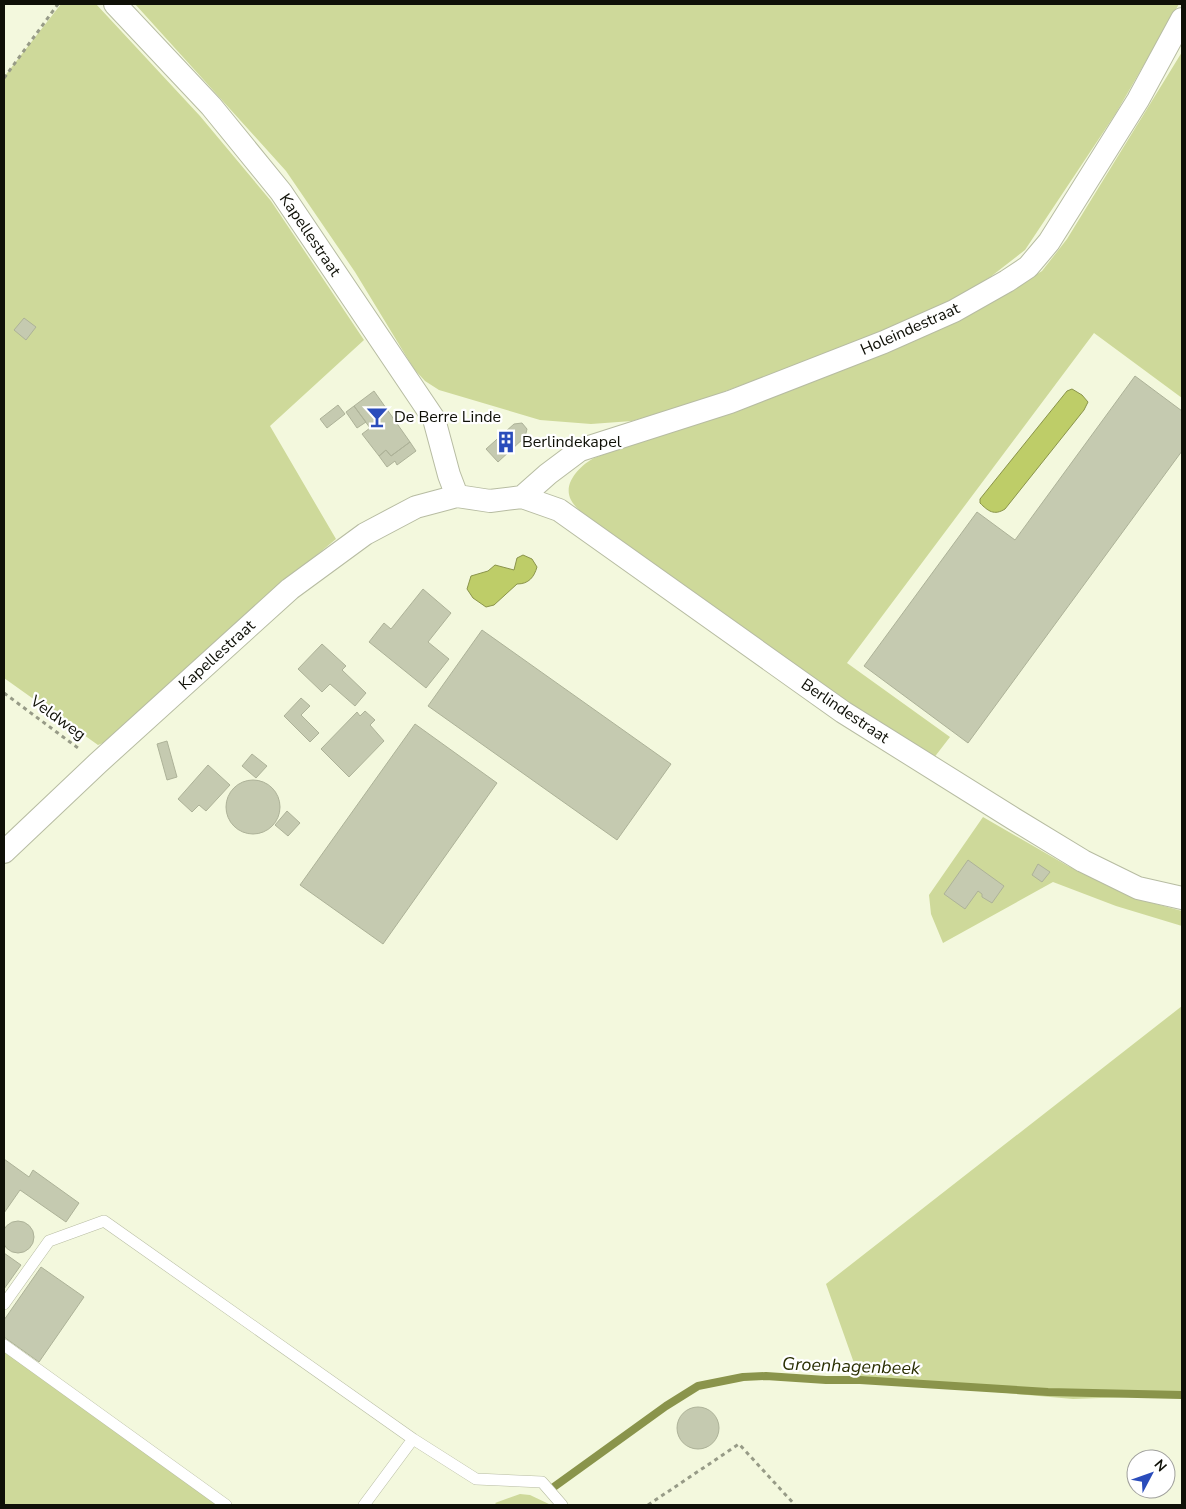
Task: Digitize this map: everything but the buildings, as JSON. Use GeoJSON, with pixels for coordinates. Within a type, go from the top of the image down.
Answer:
{"type":"FeatureCollection","features":[{"type":"Feature","properties":{"kind":"street","name":"Kapellestraat"},"geometry":{"type":"LineString","coordinates":[[115,4],[211,106],[281,192],[434,419],[448,475],[457,496]]}},
{"type":"Feature","properties":{"kind":"street","name":"Holeindestraat"},"geometry":{"type":"LineString","coordinates":[[522,497],[548,474],[580,450],[730,402],[884,342],[954,311],[1028,267],[1049,242],[1138,100],[1182,19]]}},
{"type":"Feature","properties":{"kind":"street","name":"Kapellestraat"},"geometry":{"type":"LineString","coordinates":[[4,852],[98,762],[290,589],[365,534],[416,507],[457,496],[490,501],[522,497]]}},
{"type":"Feature","properties":{"kind":"street","name":"Berlindestraat"},"geometry":{"type":"LineString","coordinates":[[522,497],[559,510],[843,712],[1075,856],[1138,888],[1182,898]]}},
{"type":"Feature","properties":{"kind":"lane"},"geometry":{"type":"LineString","coordinates":[[4,1304],[49,1241],[104,1221],[413,1440],[476,1479],[542,1482],[562,1505]]}},
{"type":"Feature","properties":{"kind":"lane"},"geometry":{"type":"LineString","coordinates":[[4,1345],[226,1505]]}},
{"type":"Feature","properties":{"kind":"lane"},"geometry":{"type":"LineString","coordinates":[[364,1505],[413,1440]]}},
{"type":"Feature","properties":{"kind":"path"},"geometry":{"type":"LineString","coordinates":[[4,78],[58,4]]}},
{"type":"Feature","properties":{"kind":"path","name":"Veldweg"},"geometry":{"type":"LineString","coordinates":[[4,694],[98,762]]}},
{"type":"Feature","properties":{"kind":"path"},"geometry":{"type":"LineString","coordinates":[[648,1505],[739,1444],[795,1505]]}},
{"type":"Feature","properties":{"kind":"shaded area"},"geometry":{"type":"Polygon","coordinates":[[[61,4],[96,4],[200,116],[271,201],[364,340],[270,426],[336,539],[271,593],[108,741],[98,745],[4,678],[4,77],[61,4]]]}},
{"type":"Feature","properties":{"kind":"shaded area"},"geometry":{"type":"Polygon","coordinates":[[[135,4],[1179,4],[1116,113],[1025,250],[989,278],[957,298],[859,341],[699,401],[632,421],[591,424],[540,420],[439,390],[425,381],[414,369],[355,272],[286,171],[135,4]]]}},
{"type":"Feature","properties":{"kind":"shaded area"},"geometry":{"type":"Polygon","coordinates":[[[1182,52],[1182,398],[1094,333],[847,663],[950,737],[933,759],[846,704],[594,523],[573,503],[569,494],[571,481],[584,465],[594,458],[809,381],[1020,285],[1042,271],[1067,239],[1182,52]]]}},
{"type":"Feature","properties":{"kind":"shaded area"},"geometry":{"type":"Polygon","coordinates":[[[1072,389],[1082,395],[1088,402],[1084,410],[1005,509],[991,512],[980,503],[980,499],[1067,391],[1072,389]]]}},
{"type":"Feature","properties":{"kind":"shaded area"},"geometry":{"type":"Polygon","coordinates":[[[523,555],[532,559],[537,567],[530,579],[525,583],[517,584],[494,605],[486,607],[473,598],[467,589],[471,576],[488,571],[495,565],[514,570],[517,558],[523,555]]]}},
{"type":"Feature","properties":{"kind":"shaded area"},"geometry":{"type":"Polygon","coordinates":[[[983,817],[1068,866],[1134,898],[1182,911],[1182,926],[1116,906],[1053,882],[943,943],[931,914],[929,895],[983,817]]]}},
{"type":"Feature","properties":{"kind":"shaded area"},"geometry":{"type":"Polygon","coordinates":[[[1182,1006],[1182,1395],[1073,1399],[860,1380],[826,1284],[1182,1006]]]}},
{"type":"Feature","properties":{"kind":"shaded area"},"geometry":{"type":"Polygon","coordinates":[[[4,1351],[217,1505],[4,1505],[4,1351]]]}},
{"type":"Feature","properties":{"kind":"shaded area"},"geometry":{"type":"Polygon","coordinates":[[[520,1494],[530,1495],[551,1505],[497,1505],[495,1503],[520,1494]]]}},
{"type":"Feature","properties":{"kind":"waterway","name":"Groenhagenbeek"},"geometry":{"type":"LineString","coordinates":[[551,1489],[666,1406],[698,1386],[743,1377],[766,1376],[860,1380],[1048,1392],[1182,1395]]}},
{"type":"Feature","properties":{"kind":"place","name":"De Berre Linde"},"geometry":{"type":"Point","coordinates":[377,417]}},
{"type":"Feature","properties":{"kind":"place","name":"Berlindekapel"},"geometry":{"type":"Point","coordinates":[506,442]}}]}
